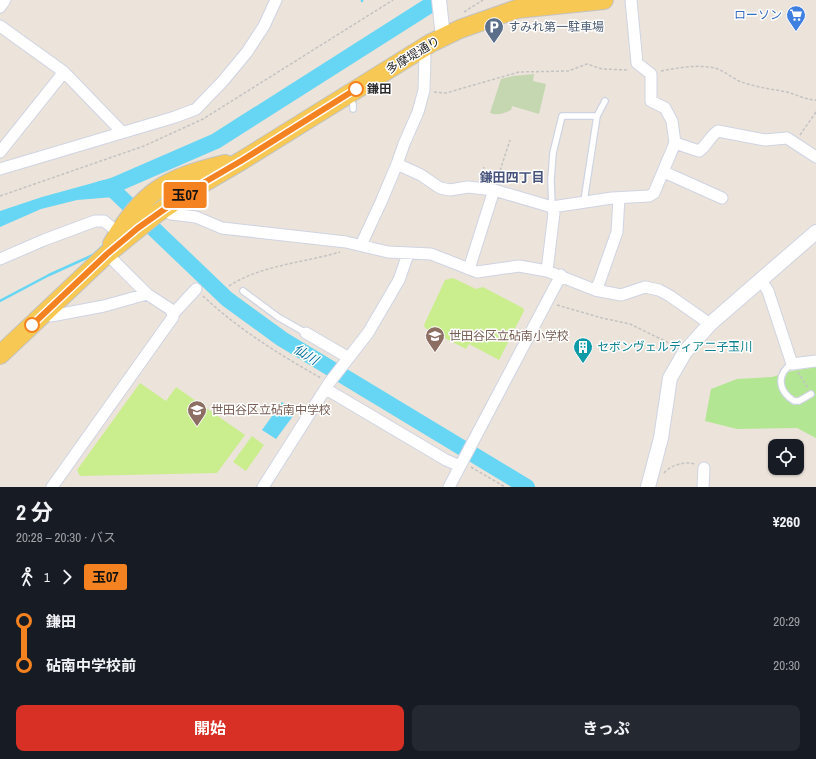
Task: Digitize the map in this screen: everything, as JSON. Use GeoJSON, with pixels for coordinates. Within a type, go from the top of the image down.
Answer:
{"type":"FeatureCollection","features":[{"type":"Feature","properties":{"kind":"main road","name":"多摩堤通り"},"geometry":{"type":"LineString","coordinates":[[0,355],[107,254],[160,211],[193,189],[241,161],[350,102],[442,32],[517,9],[604,0]]}},
{"type":"Feature","properties":{"kind":"main road","name":"多摩堤通り"},"geometry":{"type":"LineString","coordinates":[[107,254],[126,220],[144,199],[158,188],[195,171],[241,161]]}},
{"type":"Feature","properties":{"kind":"street"},"geometry":{"type":"LineString","coordinates":[[0,7],[5,0]]}},
{"type":"Feature","properties":{"kind":"street"},"geometry":{"type":"LineString","coordinates":[[439,0],[442,32]]}},
{"type":"Feature","properties":{"kind":"street"},"geometry":{"type":"LineString","coordinates":[[398,164],[421,175],[440,188],[450,190],[477,187],[494,190],[552,207],[584,201],[649,196],[654,193],[675,143],[674,129],[669,114],[659,104],[651,101],[651,74],[648,70],[639,65],[636,60],[631,0]]}},
{"type":"Feature","properties":{"kind":"street"},"geometry":{"type":"LineString","coordinates":[[0,169],[196,110],[247,52],[264,26],[272,2]]}},
{"type":"Feature","properties":{"kind":"street"},"geometry":{"type":"LineString","coordinates":[[0,26],[64,72],[122,132]]}},
{"type":"Feature","properties":{"kind":"street"},"geometry":{"type":"LineString","coordinates":[[359,245],[398,164],[400,145],[418,112],[424,90],[425,54],[422,48]]}},
{"type":"Feature","properties":{"kind":"street"},"geometry":{"type":"LineString","coordinates":[[0,152],[64,72]]}},
{"type":"Feature","properties":{"kind":"street"},"geometry":{"type":"LineString","coordinates":[[675,143],[699,151],[704,148],[712,135],[718,131],[758,139],[787,138],[816,157]]}},
{"type":"Feature","properties":{"kind":"street"},"geometry":{"type":"LineString","coordinates":[[664,172],[722,198]]}},
{"type":"Feature","properties":{"kind":"street"},"geometry":{"type":"LineString","coordinates":[[469,269],[494,190]]}},
{"type":"Feature","properties":{"kind":"street"},"geometry":{"type":"LineString","coordinates":[[595,290],[599,283],[617,232],[619,198]]}},
{"type":"Feature","properties":{"kind":"street"},"geometry":{"type":"LineString","coordinates":[[547,271],[554,213],[552,207]]}},
{"type":"Feature","properties":{"kind":"street"},"geometry":{"type":"LineString","coordinates":[[160,211],[196,217],[222,228],[346,242],[388,252],[431,254],[477,272],[519,266],[547,271],[561,275],[595,290],[621,295],[645,287],[659,290],[710,324]]}},
{"type":"Feature","properties":{"kind":"street"},"geometry":{"type":"LineString","coordinates":[[0,259],[44,240],[95,221],[104,222],[119,233]]}},
{"type":"Feature","properties":{"kind":"street"},"geometry":{"type":"LineString","coordinates":[[648,487],[661,438],[670,378],[685,352],[710,324],[816,232]]}},
{"type":"Feature","properties":{"kind":"street"},"geometry":{"type":"LineString","coordinates":[[107,254],[147,294],[170,309],[173,314]]}},
{"type":"Feature","properties":{"kind":"street"},"geometry":{"type":"LineString","coordinates":[[263,487],[328,386],[368,333],[399,280],[408,254]]}},
{"type":"Feature","properties":{"kind":"street"},"geometry":{"type":"LineString","coordinates":[[449,487],[561,275]]}},
{"type":"Feature","properties":{"kind":"street"},"geometry":{"type":"LineString","coordinates":[[761,280],[768,291],[792,364],[816,361]]}},
{"type":"Feature","properties":{"kind":"street"},"geometry":{"type":"LineString","coordinates":[[52,487],[173,317],[173,314],[196,289]]}},
{"type":"Feature","properties":{"kind":"street"},"geometry":{"type":"LineString","coordinates":[[46,312],[51,316],[104,306],[147,294]]}},
{"type":"Feature","properties":{"kind":"street"},"geometry":{"type":"LineString","coordinates":[[306,333],[347,360]]}},
{"type":"Feature","properties":{"kind":"street"},"geometry":{"type":"LineString","coordinates":[[328,386],[446,460],[461,464]]}},
{"type":"Feature","properties":{"kind":"street"},"geometry":{"type":"LineString","coordinates":[[703,487],[704,468]]}},
{"type":"Feature","properties":{"kind":"lane"},"geometry":{"type":"LineString","coordinates":[[584,201],[597,116],[605,101]]}},
{"type":"Feature","properties":{"kind":"lane"},"geometry":{"type":"LineString","coordinates":[[552,207],[551,180],[553,153],[562,116],[597,116]]}},
{"type":"Feature","properties":{"kind":"lane"},"geometry":{"type":"LineString","coordinates":[[243,291],[278,317],[306,333]]}},
{"type":"Feature","properties":{"kind":"lane"},"geometry":{"type":"LineString","coordinates":[[792,364],[785,369],[781,376],[783,391],[794,401],[799,401],[811,394]]}},
{"type":"Feature","properties":{"kind":"path"},"geometry":{"type":"LineString","coordinates":[[424,90],[446,93],[519,72],[568,71],[587,64],[602,69],[648,70],[656,72],[688,66],[710,67],[723,71],[739,81],[755,86],[789,93],[802,99],[816,100]]}},
{"type":"Feature","properties":{"kind":"path"},"geometry":{"type":"LineString","coordinates":[[795,142],[816,112]]}},
{"type":"Feature","properties":{"kind":"path"},"geometry":{"type":"LineString","coordinates":[[494,190],[510,140]]}},
{"type":"Feature","properties":{"kind":"path"},"geometry":{"type":"LineString","coordinates":[[477,187],[484,167]]}},
{"type":"Feature","properties":{"kind":"path"},"geometry":{"type":"LineString","coordinates":[[228,286],[254,272],[317,259],[359,245]]}},
{"type":"Feature","properties":{"kind":"path"},"geometry":{"type":"LineString","coordinates":[[547,301],[602,318],[630,324],[685,352]]}},
{"type":"Feature","properties":{"kind":"path"},"geometry":{"type":"LineString","coordinates":[[660,478],[668,468],[685,462],[704,468]]}},
{"type":"Feature","properties":{"kind":"green space"},"geometry":{"type":"Polygon","coordinates":[[[534,74],[533,81],[546,84],[539,114],[512,106],[511,110],[503,113],[490,113],[501,79],[534,74]]]}},
{"type":"Feature","properties":{"kind":"green space"},"geometry":{"type":"Polygon","coordinates":[[[453,278],[476,289],[483,287],[523,308],[524,311],[499,360],[469,344],[466,349],[425,328],[424,325],[445,280],[453,278]]]}},
{"type":"Feature","properties":{"kind":"green space"},"geometry":{"type":"Polygon","coordinates":[[[816,367],[816,438],[797,428],[737,429],[705,421],[711,389],[737,379],[772,377],[792,371],[816,367]]]}},
{"type":"Feature","properties":{"kind":"green space"},"geometry":{"type":"Polygon","coordinates":[[[140,383],[166,401],[176,387],[245,435],[217,473],[80,476],[77,470],[140,383]]]}},
{"type":"Feature","properties":{"kind":"green space"},"geometry":{"type":"Polygon","coordinates":[[[252,436],[264,445],[246,471],[233,462],[252,436]]]}},
{"type":"Feature","properties":{"kind":"water"},"geometry":{"type":"Polygon","coordinates":[[[111,178],[114,197],[77,200],[41,209],[0,227],[0,211],[42,197],[111,178]]]}},
{"type":"Feature","properties":{"kind":"water"},"geometry":{"type":"Polygon","coordinates":[[[282,402],[296,412],[276,439],[262,430],[282,402]]]}},
{"type":"Feature","properties":{"kind":"waterway"},"geometry":{"type":"LineString","coordinates":[[100,189],[110,187],[216,141],[438,0]]}},
{"type":"Feature","properties":{"kind":"waterway","name":"仙川"},"geometry":{"type":"LineString","coordinates":[[110,187],[227,299],[282,339],[527,487]]}},
{"type":"Feature","properties":{"kind":"waterway"},"geometry":{"type":"LineString","coordinates":[[0,301],[49,275],[93,255],[105,244]]}},
{"type":"Feature","properties":{"kind":"bus line","name":"玉07"},"geometry":{"type":"LineString","coordinates":[[32,325],[107,254],[165,208],[193,189],[241,161],[356,89]]}},
{"type":"Feature","properties":{"kind":"place","name":"ローソン"},"geometry":{"type":"Point","coordinates":[796,32]}},
{"type":"Feature","properties":{"kind":"place","name":"すみれ第一駐車場"},"geometry":{"type":"Point","coordinates":[494,44]}},
{"type":"Feature","properties":{"kind":"place","name":"鎌田"},"geometry":{"type":"Point","coordinates":[356,89]}},
{"type":"Feature","properties":{"kind":"place","name":"世田谷区立砧南小学校"},"geometry":{"type":"Point","coordinates":[435,353]}},
{"type":"Feature","properties":{"kind":"place","name":"セボンヴェルディア二子玉川"},"geometry":{"type":"Point","coordinates":[583,364]}},
{"type":"Feature","properties":{"kind":"place","name":"世田谷区立砧南中学校"},"geometry":{"type":"Point","coordinates":[197,427]}},
{"type":"Feature","properties":{"kind":"district","name":"鎌田四丁目"},"geometry":{"type":"Point","coordinates":[512,177]}}]}
